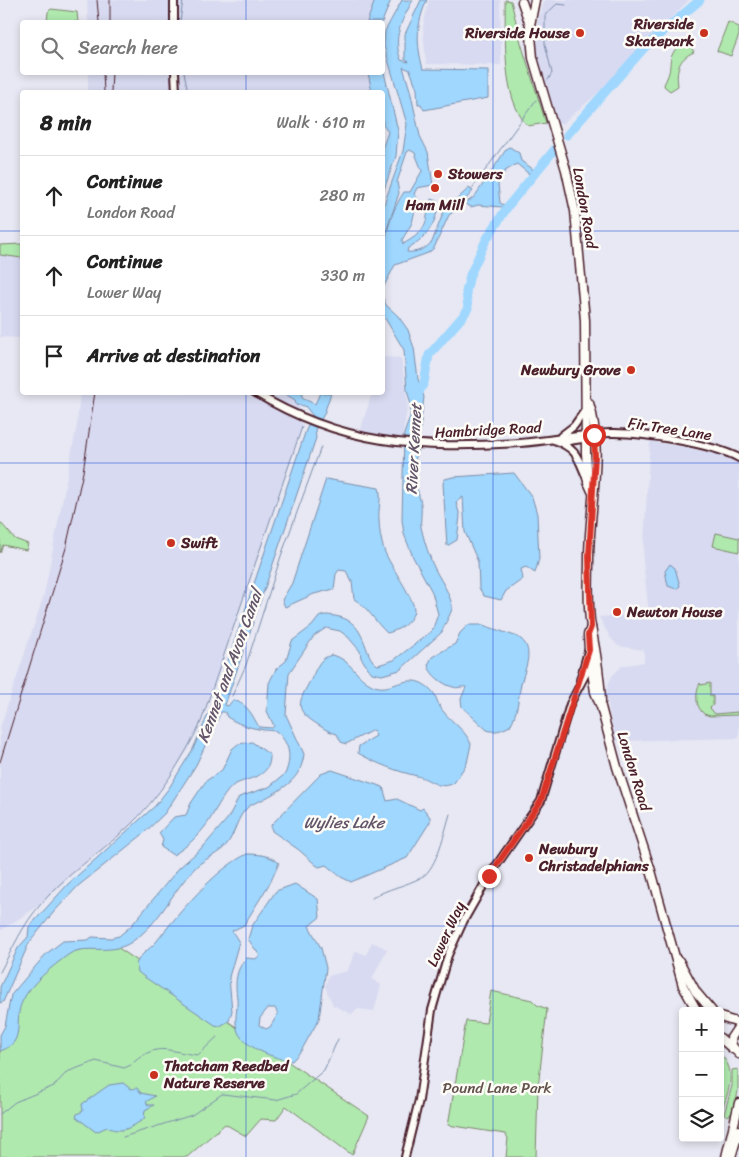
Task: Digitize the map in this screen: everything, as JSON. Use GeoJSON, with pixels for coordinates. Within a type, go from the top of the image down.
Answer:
{"type":"FeatureCollection","features":[{"type":"Feature","properties":{"kind":"main road"},"geometry":{"type":"LineString","coordinates":[[521,1],[529,3],[535,0]]}},
{"type":"Feature","properties":{"kind":"main road","name":"London Road"},"geometry":{"type":"LineString","coordinates":[[530,26],[535,0]]}},
{"type":"Feature","properties":{"kind":"main road","name":"London Road"},"geometry":{"type":"LineString","coordinates":[[521,1],[530,26],[533,58],[566,170],[575,211],[585,320],[589,436],[588,482],[592,492]]}},
{"type":"Feature","properties":{"kind":"main road","name":"London Road"},"geometry":{"type":"LineString","coordinates":[[588,399],[592,412],[589,436],[595,456],[589,556],[593,686],[601,707],[617,767],[675,955]]}},
{"type":"Feature","properties":{"kind":"main road","name":"London Road"},"geometry":{"type":"LineString","coordinates":[[592,650],[601,707]]}},
{"type":"Feature","properties":{"kind":"main road"},"geometry":{"type":"LineString","coordinates":[[675,955],[683,986],[695,1007]]}},
{"type":"Feature","properties":{"kind":"main road"},"geometry":{"type":"LineString","coordinates":[[675,955],[696,992],[709,1007]]}},
{"type":"Feature","properties":{"kind":"main road"},"geometry":{"type":"LineString","coordinates":[[724,1019],[739,1025],[731,1038],[738,1054]]}},
{"type":"Feature","properties":{"kind":"main road"},"geometry":{"type":"LineString","coordinates":[[724,1042],[738,1054]]}},
{"type":"Feature","properties":{"kind":"main road"},"geometry":{"type":"LineString","coordinates":[[726,1157],[739,1103]]}},
{"type":"Feature","properties":{"kind":"main road"},"geometry":{"type":"LineString","coordinates":[[732,1157],[739,1130]]}},
{"type":"Feature","properties":{"kind":"street"},"geometry":{"type":"LineString","coordinates":[[174,0],[174,20]]}},
{"type":"Feature","properties":{"kind":"street"},"geometry":{"type":"LineString","coordinates":[[174,75],[176,90]]}},
{"type":"Feature","properties":{"kind":"street","name":"Hambridge Road"},"geometry":{"type":"LineString","coordinates":[[260,395],[308,421],[366,438],[401,443],[453,446],[558,440],[589,436]]}},
{"type":"Feature","properties":{"kind":"street"},"geometry":{"type":"LineString","coordinates":[[587,409],[574,426],[558,440],[578,455],[588,482]]}},
{"type":"Feature","properties":{"kind":"street","name":"Fir Tree Lane"},"geometry":{"type":"LineString","coordinates":[[589,436],[615,433],[694,444],[723,451],[739,458]]}},
{"type":"Feature","properties":{"kind":"street","name":"Lower Way"},"geometry":{"type":"LineString","coordinates":[[404,1157],[419,1100],[432,1010],[442,969],[452,943],[483,886],[541,801],[570,704],[592,650]]}},
{"type":"Feature","properties":{"kind":"street","name":"Lower Way"},"geometry":{"type":"LineString","coordinates":[[580,683],[591,665]]}},
{"type":"Feature","properties":{"kind":"street"},"geometry":{"type":"LineString","coordinates":[[580,683],[587,682],[593,686]]}},
{"type":"Feature","properties":{"kind":"shaded area"},"geometry":{"type":"Polygon","coordinates":[[[87,0],[380,0],[372,20],[88,20],[87,0]]]}},
{"type":"Feature","properties":{"kind":"shaded area"},"geometry":{"type":"Polygon","coordinates":[[[429,0],[500,0],[501,65],[426,64],[423,27],[429,0]]]}},
{"type":"Feature","properties":{"kind":"shaded area"},"geometry":{"type":"Polygon","coordinates":[[[544,0],[689,0],[598,93],[562,124],[558,124],[537,52],[536,27],[544,0]]]}},
{"type":"Feature","properties":{"kind":"shaded area"},"geometry":{"type":"Polygon","coordinates":[[[88,75],[370,75],[374,90],[88,90],[88,75]]]}},
{"type":"Feature","properties":{"kind":"shaded area"},"geometry":{"type":"Polygon","coordinates":[[[20,244],[20,338],[0,337],[0,245],[20,244]]]}},
{"type":"Feature","properties":{"kind":"shaded area"},"geometry":{"type":"Polygon","coordinates":[[[385,357],[401,358],[408,403],[402,439],[360,432],[371,395],[385,395],[385,357]]]}},
{"type":"Feature","properties":{"kind":"shaded area"},"geometry":{"type":"Polygon","coordinates":[[[80,395],[298,395],[302,427],[201,722],[187,751],[161,790],[127,829],[76,870],[40,905],[0,931],[0,728],[44,595],[77,425],[80,395]]]}},
{"type":"Feature","properties":{"kind":"shaded area"},"geometry":{"type":"Polygon","coordinates":[[[650,441],[720,454],[739,463],[739,738],[615,741],[606,694],[608,685],[612,676],[622,666],[644,662],[644,650],[618,646],[610,637],[599,617],[649,614],[643,560],[650,441]]]}},
{"type":"Feature","properties":{"kind":"shaded area"},"geometry":{"type":"Polygon","coordinates":[[[372,942],[387,949],[372,979],[381,985],[374,1011],[358,1009],[351,1014],[333,1005],[325,987],[328,976],[347,971],[356,951],[366,955],[372,942]]]}},
{"type":"Feature","properties":{"kind":"green space"},"geometry":{"type":"Polygon","coordinates":[[[505,0],[511,1],[521,43],[546,123],[528,126],[519,114],[513,100],[507,66],[505,0]]]}},
{"type":"Feature","properties":{"kind":"green space"},"geometry":{"type":"Polygon","coordinates":[[[51,9],[77,12],[78,20],[47,20],[48,12],[51,9]]]}},
{"type":"Feature","properties":{"kind":"green space"},"geometry":{"type":"Polygon","coordinates":[[[728,22],[739,27],[739,35],[731,56],[717,51],[728,22]]]}},
{"type":"Feature","properties":{"kind":"green space"},"geometry":{"type":"Polygon","coordinates":[[[678,46],[691,47],[694,52],[681,62],[677,75],[678,86],[670,91],[664,85],[669,73],[672,55],[678,46]]]}},
{"type":"Feature","properties":{"kind":"green space"},"geometry":{"type":"Polygon","coordinates":[[[20,244],[20,258],[0,255],[0,245],[20,244]]]}},
{"type":"Feature","properties":{"kind":"green space"},"geometry":{"type":"Polygon","coordinates":[[[0,522],[15,539],[28,544],[26,550],[3,545],[0,553],[0,522]]]}},
{"type":"Feature","properties":{"kind":"green space"},"geometry":{"type":"Polygon","coordinates":[[[716,533],[739,538],[739,552],[713,546],[716,533]]]}},
{"type":"Feature","properties":{"kind":"green space"},"geometry":{"type":"Polygon","coordinates":[[[700,683],[701,685],[710,683],[710,696],[713,696],[713,705],[710,708],[715,714],[738,712],[737,715],[710,716],[704,714],[697,703],[700,683]]]}},
{"type":"Feature","properties":{"kind":"green space","name":"Thatcham Reedbed Nature Reserve"},"geometry":{"type":"Polygon","coordinates":[[[111,943],[369,1116],[352,1155],[286,1106],[276,1120],[261,1119],[246,1136],[225,1124],[187,1157],[0,1157],[0,1044],[16,999],[57,955],[111,943]]]}},
{"type":"Feature","properties":{"kind":"green space","name":"Pound Lane Park"},"geometry":{"type":"Polygon","coordinates":[[[491,991],[532,1000],[537,1005],[547,1009],[538,1088],[536,1157],[506,1157],[508,1138],[505,1134],[448,1125],[466,1021],[486,1023],[491,991]]]}},
{"type":"Feature","properties":{"kind":"green space"},"geometry":{"type":"Polygon","coordinates":[[[724,1059],[729,1067],[729,1089],[724,1105],[724,1059]]]}},
{"type":"Feature","properties":{"kind":"green space"},"geometry":{"type":"Polygon","coordinates":[[[738,1069],[738,1091],[734,1112],[728,1116],[724,1114],[732,1086],[732,1070],[738,1069]]]}},
{"type":"Feature","properties":{"kind":"water"},"geometry":{"type":"Polygon","coordinates":[[[375,0],[391,0],[383,20],[368,20],[375,0]]]}},
{"type":"Feature","properties":{"kind":"water"},"geometry":{"type":"Polygon","coordinates":[[[402,0],[413,0],[402,22],[398,36],[398,52],[401,60],[409,62],[405,59],[405,34],[421,0],[427,0],[423,9],[418,34],[423,69],[488,70],[488,98],[424,110],[421,104],[418,104],[417,89],[410,70],[403,67],[420,136],[428,152],[433,185],[417,188],[414,194],[419,200],[417,210],[415,210],[412,223],[402,240],[403,244],[423,228],[427,217],[428,202],[431,202],[431,199],[438,201],[436,216],[430,229],[420,240],[408,248],[407,252],[421,250],[432,242],[447,203],[457,199],[469,188],[473,191],[464,201],[469,201],[475,196],[507,148],[510,147],[519,153],[521,161],[533,169],[529,174],[517,164],[505,171],[498,184],[500,203],[504,205],[502,207],[478,205],[471,207],[465,204],[449,215],[434,248],[428,253],[395,265],[385,284],[385,244],[389,226],[404,192],[410,192],[422,171],[415,153],[410,150],[407,152],[397,182],[399,193],[385,235],[385,201],[403,151],[407,124],[385,49],[385,31],[402,0]]]}},
{"type":"Feature","properties":{"kind":"water"},"geometry":{"type":"Polygon","coordinates":[[[368,75],[385,75],[398,131],[396,156],[385,186],[385,140],[388,132],[385,128],[385,90],[372,90],[368,75]]]}},
{"type":"Feature","properties":{"kind":"water"},"geometry":{"type":"Polygon","coordinates":[[[385,303],[408,330],[414,348],[418,379],[424,397],[414,473],[421,504],[421,527],[425,542],[432,563],[448,592],[452,605],[452,610],[442,632],[400,670],[382,675],[372,673],[361,658],[360,651],[340,631],[326,628],[314,636],[289,673],[286,715],[304,754],[295,778],[283,788],[247,808],[227,844],[196,867],[158,917],[141,935],[122,947],[74,952],[62,959],[43,975],[31,987],[23,1000],[20,1008],[17,1036],[14,1042],[9,1047],[0,1051],[0,1035],[5,1026],[11,995],[46,954],[63,941],[119,936],[131,926],[179,868],[204,846],[228,818],[239,797],[269,787],[285,774],[289,762],[287,746],[276,731],[245,726],[227,717],[225,712],[221,712],[196,765],[165,813],[142,835],[78,886],[53,913],[29,943],[3,1002],[0,1003],[0,987],[18,948],[28,937],[29,927],[68,884],[155,806],[169,788],[193,749],[216,696],[306,430],[313,416],[305,406],[296,405],[295,400],[287,395],[302,395],[302,398],[315,404],[319,395],[330,395],[324,414],[315,430],[316,438],[225,705],[228,706],[233,700],[238,702],[249,711],[259,727],[272,728],[274,726],[267,711],[269,683],[276,669],[286,661],[292,641],[312,626],[321,616],[327,615],[346,619],[354,625],[369,655],[378,665],[394,660],[432,631],[438,614],[432,592],[413,557],[404,534],[402,520],[404,434],[410,417],[411,405],[407,390],[404,350],[385,318],[385,303]]]}},
{"type":"Feature","properties":{"kind":"water"},"geometry":{"type":"Polygon","coordinates":[[[514,473],[532,497],[537,514],[539,559],[535,573],[526,567],[521,569],[523,579],[506,591],[501,600],[484,596],[479,588],[478,562],[465,532],[463,497],[456,502],[460,516],[457,540],[447,546],[443,483],[445,479],[453,477],[514,473]]]}},
{"type":"Feature","properties":{"kind":"water"},"geometry":{"type":"Polygon","coordinates":[[[326,479],[379,488],[379,523],[383,546],[387,557],[413,603],[414,609],[411,618],[405,625],[396,630],[387,633],[363,606],[354,599],[352,582],[346,571],[339,570],[336,574],[334,589],[314,594],[285,607],[282,600],[292,583],[326,479]]]}},
{"type":"Feature","properties":{"kind":"water"},"geometry":{"type":"Polygon","coordinates":[[[670,564],[675,568],[680,586],[676,589],[668,586],[665,571],[670,564]]]}},
{"type":"Feature","properties":{"kind":"water"},"geometry":{"type":"Polygon","coordinates":[[[468,625],[483,625],[518,637],[527,647],[527,665],[515,716],[510,726],[501,730],[487,730],[462,707],[461,699],[466,687],[455,688],[446,684],[434,676],[429,669],[428,665],[432,657],[455,644],[460,633],[468,625]]]}},
{"type":"Feature","properties":{"kind":"water"},"geometry":{"type":"Polygon","coordinates":[[[332,655],[344,660],[361,678],[372,685],[388,687],[402,682],[415,681],[420,682],[432,691],[442,710],[465,733],[471,744],[467,763],[454,783],[444,786],[439,785],[422,777],[387,767],[358,753],[359,746],[376,736],[373,730],[346,744],[341,742],[337,734],[324,729],[306,716],[300,703],[302,697],[320,662],[332,655]]]}},
{"type":"Feature","properties":{"kind":"water"},"geometry":{"type":"Polygon","coordinates":[[[252,742],[270,755],[264,772],[232,786],[204,828],[183,849],[173,855],[161,847],[163,840],[159,833],[174,817],[186,815],[191,803],[206,781],[222,770],[232,749],[238,744],[252,742]]]}},
{"type":"Feature","properties":{"kind":"water","name":"Wylies Lake"},"geometry":{"type":"Polygon","coordinates":[[[332,770],[383,787],[387,801],[397,799],[420,810],[423,808],[430,817],[430,822],[407,858],[351,882],[326,865],[319,867],[272,831],[271,825],[321,774],[332,770]]]}},
{"type":"Feature","properties":{"kind":"water"},"geometry":{"type":"Polygon","coordinates":[[[247,854],[268,857],[279,863],[271,881],[244,925],[232,931],[239,942],[229,977],[232,1011],[229,1021],[220,1026],[215,1025],[143,976],[138,972],[136,964],[140,957],[156,942],[175,918],[210,881],[222,870],[247,854]]]}},
{"type":"Feature","properties":{"kind":"water"},"geometry":{"type":"Polygon","coordinates":[[[295,884],[318,899],[320,917],[309,926],[321,948],[326,968],[319,1019],[301,1051],[292,1061],[277,1058],[252,1047],[240,1035],[236,1025],[236,982],[238,972],[247,958],[255,959],[260,956],[248,939],[252,926],[276,891],[295,884]],[[268,1008],[260,1018],[259,1025],[266,1029],[270,1027],[278,1014],[275,1008],[268,1008]]]}},
{"type":"Feature","properties":{"kind":"water"},"geometry":{"type":"Polygon","coordinates":[[[123,1083],[131,1089],[137,1088],[141,1093],[155,1096],[146,1102],[148,1105],[154,1105],[145,1110],[144,1119],[126,1129],[117,1130],[107,1127],[96,1132],[76,1117],[77,1114],[83,1111],[82,1104],[109,1085],[123,1083]]]}},
{"type":"Feature","properties":{"kind":"waterway"},"geometry":{"type":"LineString","coordinates":[[180,20],[183,0]]}},
{"type":"Feature","properties":{"kind":"waterway"},"geometry":{"type":"LineString","coordinates":[[567,135],[645,47],[700,0]]}},
{"type":"Feature","properties":{"kind":"waterway"},"geometry":{"type":"LineString","coordinates":[[548,80],[552,73],[545,44],[545,15],[557,4],[566,5]]}},
{"type":"Feature","properties":{"kind":"waterway"},"geometry":{"type":"LineString","coordinates":[[185,75],[188,90]]}},
{"type":"Feature","properties":{"kind":"waterway"},"geometry":{"type":"LineString","coordinates":[[471,190],[536,100]]}},
{"type":"Feature","properties":{"kind":"waterway","name":"River Kennet"},"geometry":{"type":"LineString","coordinates":[[416,398],[424,383],[429,355],[468,308],[466,292],[470,275],[486,240],[508,206],[555,149]]}},
{"type":"Feature","properties":{"kind":"waterway","name":"Kennet and Avon Canal"},"geometry":{"type":"LineString","coordinates":[[0,972],[24,928],[41,904],[61,883],[116,838],[139,816],[159,792],[186,751],[201,722],[302,427]]}},
{"type":"Feature","properties":{"kind":"waterway","name":"Kennet and Avon Canal"},"geometry":{"type":"LineString","coordinates":[[232,696],[246,665],[281,556],[321,447]]}},
{"type":"Feature","properties":{"kind":"waterway"},"geometry":{"type":"LineString","coordinates":[[372,898],[416,880],[427,872],[432,866],[440,848],[450,814]]}},
{"type":"Feature","properties":{"kind":"waterway"},"geometry":{"type":"LineString","coordinates":[[134,1062],[157,1050],[171,1050],[198,1055],[217,1037]]}},
{"type":"Feature","properties":{"kind":"waterway"},"geometry":{"type":"LineString","coordinates":[[123,1137],[192,1115],[222,1094],[276,1100],[296,1094],[324,1070],[338,1039]]}},
{"type":"Feature","properties":{"kind":"waterway"},"geometry":{"type":"LineString","coordinates":[[0,1114],[15,1102],[54,1086],[67,1072],[96,1061],[124,1068],[131,1065]]}},
{"type":"Feature","properties":{"kind":"railway"},"geometry":{"type":"LineString","coordinates":[[97,0],[99,20]]}},
{"type":"Feature","properties":{"kind":"railway"},"geometry":{"type":"LineString","coordinates":[[110,0],[110,20]]}},
{"type":"Feature","properties":{"kind":"railway"},"geometry":{"type":"LineString","coordinates":[[103,75],[104,90]]}},
{"type":"Feature","properties":{"kind":"railway"},"geometry":{"type":"LineString","coordinates":[[111,90],[112,75]]}},
{"type":"Feature","properties":{"kind":"railway"},"geometry":{"type":"LineString","coordinates":[[0,762],[66,548],[83,472],[95,395]]}},
{"type":"Feature","properties":{"kind":"place","name":"Riverside House"},"geometry":{"type":"Point","coordinates":[580,33]}},
{"type":"Feature","properties":{"kind":"place","name":"Riverside Skatepark"},"geometry":{"type":"Point","coordinates":[704,33]}},
{"type":"Feature","properties":{"kind":"place","name":"Stowers"},"geometry":{"type":"Point","coordinates":[438,174]}},
{"type":"Feature","properties":{"kind":"place","name":"Ham Mill"},"geometry":{"type":"Point","coordinates":[435,188]}},
{"type":"Feature","properties":{"kind":"place","name":"Newbury Grove"},"geometry":{"type":"Point","coordinates":[631,370]}},
{"type":"Feature","properties":{"kind":"place","name":"Swift"},"geometry":{"type":"Point","coordinates":[171,543]}},
{"type":"Feature","properties":{"kind":"place","name":"Newton House"},"geometry":{"type":"Point","coordinates":[617,612]}},
{"type":"Feature","properties":{"kind":"place","name":"Newbury Christadelphians"},"geometry":{"type":"Point","coordinates":[529,858]}},
{"type":"Feature","properties":{"kind":"place","name":"Thatcham Reedbed Nature Reserve"},"geometry":{"type":"Point","coordinates":[154,1075]}},
{"type":"Feature","properties":{"kind":"route"},"geometry":{"type":"LineString","coordinates":[[489,876],[528,821],[545,793],[570,704],[580,683],[589,650],[588,635],[591,627],[589,556],[595,456],[594,435]]}}]}
